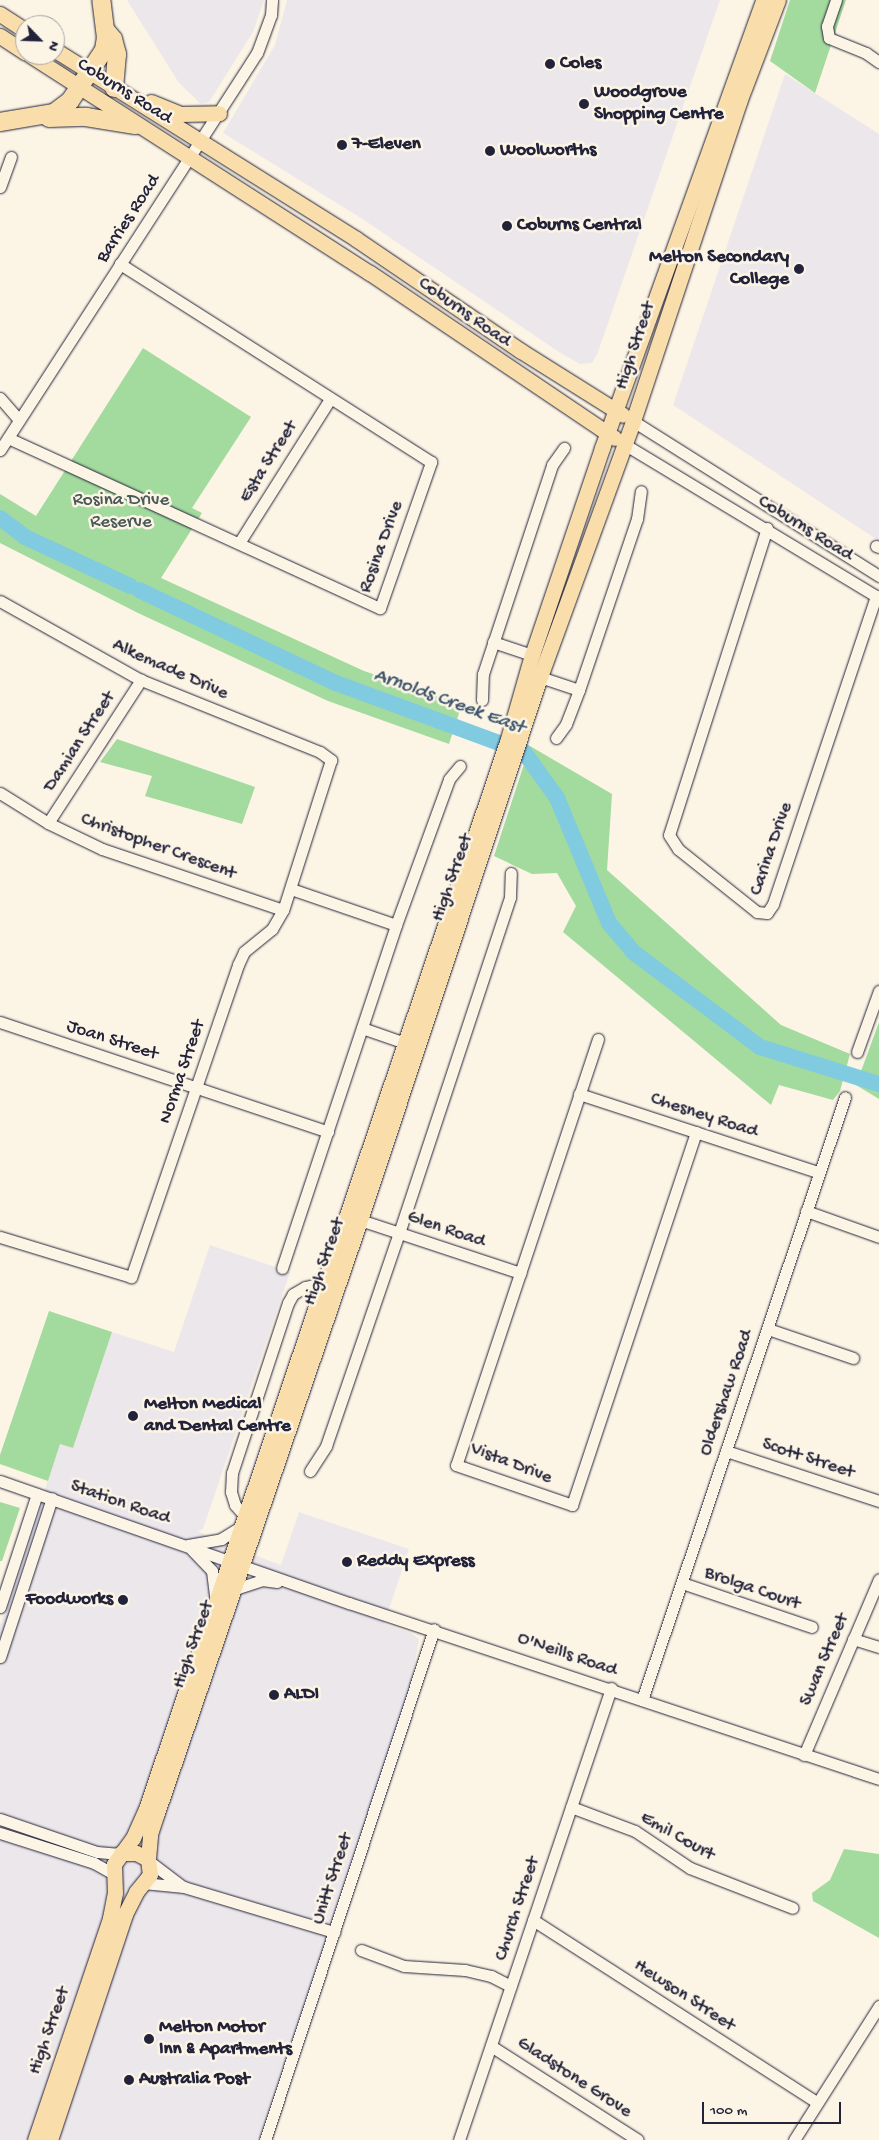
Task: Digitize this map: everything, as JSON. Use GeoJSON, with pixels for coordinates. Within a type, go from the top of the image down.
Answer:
{"type":"FeatureCollection","features":[{"type":"Feature","properties":{"kind":"highway"},"geometry":{"type":"LineString","coordinates":[[27,119],[60,110],[70,101],[78,86],[90,72],[104,50],[105,30],[101,0]]}},
{"type":"Feature","properties":{"kind":"highway"},"geometry":{"type":"LineString","coordinates":[[105,30],[114,39],[116,54],[114,88]]}},
{"type":"Feature","properties":{"kind":"highway"},"geometry":{"type":"LineString","coordinates":[[0,122],[86,117],[135,125]]}},
{"type":"Feature","properties":{"kind":"main road","name":"High Street"},"geometry":{"type":"LineString","coordinates":[[121,1853],[133,1838],[146,1808],[215,1604],[236,1562],[354,1217],[510,750],[608,433],[764,0]]}},
{"type":"Feature","properties":{"kind":"main road","name":"High Street"},"geometry":{"type":"LineString","coordinates":[[539,657],[633,421],[692,238],[778,0]]}},
{"type":"Feature","properties":{"kind":"main road"},"geometry":{"type":"LineString","coordinates":[[0,14],[15,24]]}},
{"type":"Feature","properties":{"kind":"main road"},"geometry":{"type":"LineString","coordinates":[[0,36],[15,46]]}},
{"type":"Feature","properties":{"kind":"main road","name":"Coburns Road"},"geometry":{"type":"LineString","coordinates":[[65,56],[360,242],[521,351],[633,421]]}},
{"type":"Feature","properties":{"kind":"main road","name":"Coburns Road"},"geometry":{"type":"LineString","coordinates":[[45,65],[135,125],[191,156],[346,258],[532,385],[624,444]]}},
{"type":"Feature","properties":{"kind":"main road"},"geometry":{"type":"LineString","coordinates":[[137,102],[153,103],[190,115],[219,113]]}},
{"type":"Feature","properties":{"kind":"main road"},"geometry":{"type":"LineString","coordinates":[[346,258],[360,242]]}},
{"type":"Feature","properties":{"kind":"main road","name":"High Street"},"geometry":{"type":"LineString","coordinates":[[149,1861],[150,1834],[235,1589],[236,1562],[242,1521],[323,1283],[354,1217]]}},
{"type":"Feature","properties":{"kind":"main road"},"geometry":{"type":"LineString","coordinates":[[121,1853],[136,1853],[149,1861],[150,1875],[142,1884],[129,1884],[114,1875],[114,1864],[121,1853]]}},
{"type":"Feature","properties":{"kind":"main road","name":"High Street"},"geometry":{"type":"LineString","coordinates":[[34,2140],[110,1918],[115,1893],[114,1875]]}},
{"type":"Feature","properties":{"kind":"main road","name":"High Street"},"geometry":{"type":"LineString","coordinates":[[50,2140],[125,1914],[142,1884]]}},
{"type":"Feature","properties":{"kind":"street","name":"Barries Road"},"geometry":{"type":"LineString","coordinates":[[0,450],[202,141],[257,53],[271,15],[272,0]]}},
{"type":"Feature","properties":{"kind":"street"},"geometry":{"type":"LineString","coordinates":[[836,0],[827,26],[829,38],[879,62]]}},
{"type":"Feature","properties":{"kind":"street"},"geometry":{"type":"LineString","coordinates":[[0,187],[11,157]]}},
{"type":"Feature","properties":{"kind":"street","name":"Rosina Drive"},"geometry":{"type":"LineString","coordinates":[[8,438],[380,608],[431,462],[330,400],[120,264]]}},
{"type":"Feature","properties":{"kind":"street"},"geometry":{"type":"LineString","coordinates":[[0,398],[19,420]]}},
{"type":"Feature","properties":{"kind":"street","name":"Esta Street"},"geometry":{"type":"LineString","coordinates":[[239,543],[330,400]]}},
{"type":"Feature","properties":{"kind":"street","name":"Coburns Road"},"geometry":{"type":"LineString","coordinates":[[633,421],[721,480],[879,576]]}},
{"type":"Feature","properties":{"kind":"street","name":"Coburns Road"},"geometry":{"type":"LineString","coordinates":[[624,444],[767,528],[878,597]]}},
{"type":"Feature","properties":{"kind":"street"},"geometry":{"type":"LineString","coordinates":[[482,700],[481,683],[493,642],[552,465],[564,448]]}},
{"type":"Feature","properties":{"kind":"street"},"geometry":{"type":"LineString","coordinates":[[556,738],[566,724],[579,690],[637,519],[642,491]]}},
{"type":"Feature","properties":{"kind":"street","name":"Carina Drive"},"geometry":{"type":"LineString","coordinates":[[767,528],[669,835],[678,849],[757,912],[767,913],[773,904],[878,597]]}},
{"type":"Feature","properties":{"kind":"street","name":"Alkemade Drive"},"geometry":{"type":"LineString","coordinates":[[0,601],[141,680],[320,752],[331,760]]}},
{"type":"Feature","properties":{"kind":"street"},"geometry":{"type":"LineString","coordinates":[[493,642],[539,657]]}},
{"type":"Feature","properties":{"kind":"street"},"geometry":{"type":"LineString","coordinates":[[534,674],[579,690]]}},
{"type":"Feature","properties":{"kind":"street","name":"Damian Street"},"geometry":{"type":"LineString","coordinates":[[48,823],[141,680]]}},
{"type":"Feature","properties":{"kind":"street","name":"Norma Street"},"geometry":{"type":"LineString","coordinates":[[0,1237],[132,1277],[238,965],[244,952],[272,928],[283,910],[331,760]]}},
{"type":"Feature","properties":{"kind":"street","name":"High Street"},"geometry":{"type":"LineString","coordinates":[[282,1268],[396,924],[449,779],[460,766]]}},
{"type":"Feature","properties":{"kind":"street","name":"Christopher Crescent"},"geometry":{"type":"LineString","coordinates":[[0,793],[48,823],[102,849],[283,910]]}},
{"type":"Feature","properties":{"kind":"street"},"geometry":{"type":"LineString","coordinates":[[310,1471],[326,1446],[399,1233],[510,897],[511,873]]}},
{"type":"Feature","properties":{"kind":"street"},"geometry":{"type":"LineString","coordinates":[[291,889],[396,924]]}},
{"type":"Feature","properties":{"kind":"street"},"geometry":{"type":"LineString","coordinates":[[857,1052],[879,991]]}},
{"type":"Feature","properties":{"kind":"street","name":"Joan Street"},"geometry":{"type":"LineString","coordinates":[[0,1022],[328,1132]]}},
{"type":"Feature","properties":{"kind":"street"},"geometry":{"type":"LineString","coordinates":[[362,1028],[411,1044]]}},
{"type":"Feature","properties":{"kind":"street","name":"Vista Drive"},"geometry":{"type":"LineString","coordinates":[[598,1040],[456,1465],[572,1505],[696,1132]]}},
{"type":"Feature","properties":{"kind":"street","name":"Chesney Road"},"geometry":{"type":"LineString","coordinates":[[579,1094],[818,1172]]}},
{"type":"Feature","properties":{"kind":"street","name":"Oldershaw Road"},"geometry":{"type":"LineString","coordinates":[[642,1700],[768,1329],[818,1172],[845,1097]]}},
{"type":"Feature","properties":{"kind":"street"},"geometry":{"type":"LineString","coordinates":[[806,1211],[879,1237]]}},
{"type":"Feature","properties":{"kind":"street","name":"Glen Road"},"geometry":{"type":"LineString","coordinates":[[354,1217],[520,1273]]}},
{"type":"Feature","properties":{"kind":"street","name":"High Street"},"geometry":{"type":"LineString","coordinates":[[242,1521],[231,1492],[232,1473],[288,1303],[293,1294],[305,1287],[323,1283]]}},
{"type":"Feature","properties":{"kind":"street"},"geometry":{"type":"LineString","coordinates":[[768,1329],[853,1358]]}},
{"type":"Feature","properties":{"kind":"street","name":"Scott Street"},"geometry":{"type":"LineString","coordinates":[[726,1451],[879,1501]]}},
{"type":"Feature","properties":{"kind":"street","name":"Station Road"},"geometry":{"type":"LineString","coordinates":[[0,1481],[236,1562]]}},
{"type":"Feature","properties":{"kind":"street"},"geometry":{"type":"LineString","coordinates":[[0,1607],[36,1494]]}},
{"type":"Feature","properties":{"kind":"street"},"geometry":{"type":"LineString","coordinates":[[0,1657],[52,1498]]}},
{"type":"Feature","properties":{"kind":"street"},"geometry":{"type":"LineString","coordinates":[[186,1545],[216,1541],[242,1521]]}},
{"type":"Feature","properties":{"kind":"street"},"geometry":{"type":"LineString","coordinates":[[186,1545],[212,1571],[215,1604]]}},
{"type":"Feature","properties":{"kind":"street","name":"O'Neills Road"},"geometry":{"type":"LineString","coordinates":[[236,1562],[293,1583],[879,1779]]}},
{"type":"Feature","properties":{"kind":"street","name":"Swan Street"},"geometry":{"type":"LineString","coordinates":[[804,1755],[879,1579]]}},
{"type":"Feature","properties":{"kind":"street"},"geometry":{"type":"LineString","coordinates":[[235,1589],[262,1580],[293,1583]]}},
{"type":"Feature","properties":{"kind":"street","name":"Brolga Court"},"geometry":{"type":"LineString","coordinates":[[682,1583],[812,1627]]}},
{"type":"Feature","properties":{"kind":"street","name":"Unitt Street"},"geometry":{"type":"LineString","coordinates":[[264,2140],[434,1629]]}},
{"type":"Feature","properties":{"kind":"street"},"geometry":{"type":"LineString","coordinates":[[854,1639],[879,1647]]}},
{"type":"Feature","properties":{"kind":"street","name":"Church Street"},"geometry":{"type":"LineString","coordinates":[[459,2140],[611,1688]]}},
{"type":"Feature","properties":{"kind":"street","name":"Emil Court"},"geometry":{"type":"LineString","coordinates":[[571,1807],[635,1831],[690,1868],[793,1908]]}},
{"type":"Feature","properties":{"kind":"street"},"geometry":{"type":"LineString","coordinates":[[0,1819],[97,1852],[121,1853]]}},
{"type":"Feature","properties":{"kind":"street"},"geometry":{"type":"LineString","coordinates":[[0,1833],[94,1863],[114,1875]]}},
{"type":"Feature","properties":{"kind":"street"},"geometry":{"type":"LineString","coordinates":[[149,1861],[184,1886]]}},
{"type":"Feature","properties":{"kind":"street"},"geometry":{"type":"LineString","coordinates":[[142,1884],[184,1886],[334,1932]]}},
{"type":"Feature","properties":{"kind":"street","name":"Hewson Street"},"geometry":{"type":"LineString","coordinates":[[532,1920],[817,2102]]}},
{"type":"Feature","properties":{"kind":"street"},"geometry":{"type":"LineString","coordinates":[[361,1950],[404,1966],[466,1970],[491,1976],[511,1986]]}},
{"type":"Feature","properties":{"kind":"street"},"geometry":{"type":"LineString","coordinates":[[794,2140],[879,2006]]}},
{"type":"Feature","properties":{"kind":"street","name":"Gladstone Grove"},"geometry":{"type":"LineString","coordinates":[[492,2046],[638,2140]]}},
{"type":"Feature","properties":{"kind":"shaded area"},"geometry":{"type":"Polygon","coordinates":[[[127,0],[264,0],[253,32],[209,102],[201,104],[179,83],[127,0]]]}},
{"type":"Feature","properties":{"kind":"shaded area"},"geometry":{"type":"Polygon","coordinates":[[[287,0],[720,0],[598,352],[592,363],[580,364],[559,352],[361,218],[223,133],[275,45],[287,0]]]}},
{"type":"Feature","properties":{"kind":"shaded area","name":"Melton Secondary College"},"geometry":{"type":"Polygon","coordinates":[[[785,74],[879,134],[879,541],[673,405],[785,74]]]}},
{"type":"Feature","properties":{"kind":"shaded area"},"geometry":{"type":"Polygon","coordinates":[[[210,1245],[290,1272],[203,1529],[198,1531],[216,1541],[281,1565],[299,1512],[409,1549],[384,1624],[411,1633],[419,1639],[411,1685],[259,2140],[0,2140],[0,1625],[60,1444],[73,1448],[112,1332],[174,1352],[210,1245]]]}},
{"type":"Feature","properties":{"kind":"green space"},"geometry":{"type":"Polygon","coordinates":[[[790,0],[846,0],[815,93],[770,61],[790,0]]]}},
{"type":"Feature","properties":{"kind":"green space","name":"Rosina Drive Reserve"},"geometry":{"type":"Polygon","coordinates":[[[143,348],[251,417],[192,508],[202,513],[161,578],[364,671],[462,704],[449,744],[328,701],[138,613],[0,543],[0,494],[36,516],[143,348]]]}},
{"type":"Feature","properties":{"kind":"green space"},"geometry":{"type":"Polygon","coordinates":[[[117,739],[255,787],[242,824],[145,796],[152,776],[100,762],[117,739]]]}},
{"type":"Feature","properties":{"kind":"green space"},"geometry":{"type":"Polygon","coordinates":[[[530,746],[612,794],[607,870],[781,1025],[850,1054],[840,1091],[833,1100],[779,1085],[771,1105],[563,932],[576,906],[557,873],[532,874],[494,856],[530,746]]]}},
{"type":"Feature","properties":{"kind":"green space"},"geometry":{"type":"Polygon","coordinates":[[[879,1022],[879,1099],[856,1085],[879,1022]]]}},
{"type":"Feature","properties":{"kind":"green space"},"geometry":{"type":"Polygon","coordinates":[[[49,1311],[112,1332],[73,1448],[60,1444],[48,1481],[0,1464],[0,1455],[49,1311]]]}},
{"type":"Feature","properties":{"kind":"green space"},"geometry":{"type":"Polygon","coordinates":[[[0,1502],[20,1508],[2,1561],[0,1561],[0,1502]]]}},
{"type":"Feature","properties":{"kind":"green space"},"geometry":{"type":"Polygon","coordinates":[[[844,1849],[879,1854],[879,1938],[813,1901],[812,1893],[830,1880],[844,1849]]]}},
{"type":"Feature","properties":{"kind":"waterway","name":"Arnolds Creek East"},"geometry":{"type":"LineString","coordinates":[[0,518],[25,537],[130,586]]}},
{"type":"Feature","properties":{"kind":"waterway","name":"Arnolds Creek East"},"geometry":{"type":"LineString","coordinates":[[139,590],[336,683],[524,752],[557,798],[609,923],[633,952],[760,1047],[879,1084]]}},
{"type":"Feature","properties":{"kind":"place","name":"Coles"},"geometry":{"type":"Point","coordinates":[550,64]}},
{"type":"Feature","properties":{"kind":"place","name":"Woodgrove Shopping Centre"},"geometry":{"type":"Point","coordinates":[584,104]}},
{"type":"Feature","properties":{"kind":"place","name":"7-Eleven"},"geometry":{"type":"Point","coordinates":[342,145]}},
{"type":"Feature","properties":{"kind":"place","name":"Woolworths"},"geometry":{"type":"Point","coordinates":[490,151]}},
{"type":"Feature","properties":{"kind":"place","name":"Coburns Central"},"geometry":{"type":"Point","coordinates":[507,226]}},
{"type":"Feature","properties":{"kind":"place","name":"Melton Secondary College"},"geometry":{"type":"Point","coordinates":[799,269]}},
{"type":"Feature","properties":{"kind":"place","name":"Melton Medical and Dental Centre"},"geometry":{"type":"Point","coordinates":[133,1416]}},
{"type":"Feature","properties":{"kind":"place","name":"Reddy Express"},"geometry":{"type":"Point","coordinates":[347,1562]}},
{"type":"Feature","properties":{"kind":"place","name":"Foodworks"},"geometry":{"type":"Point","coordinates":[123,1600]}},
{"type":"Feature","properties":{"kind":"place","name":"ALDI"},"geometry":{"type":"Point","coordinates":[274,1695]}},
{"type":"Feature","properties":{"kind":"place","name":"Melton Motor Inn & Apartments"},"geometry":{"type":"Point","coordinates":[149,2039]}},
{"type":"Feature","properties":{"kind":"place","name":"Australia Post"},"geometry":{"type":"Point","coordinates":[129,2080]}}]}
